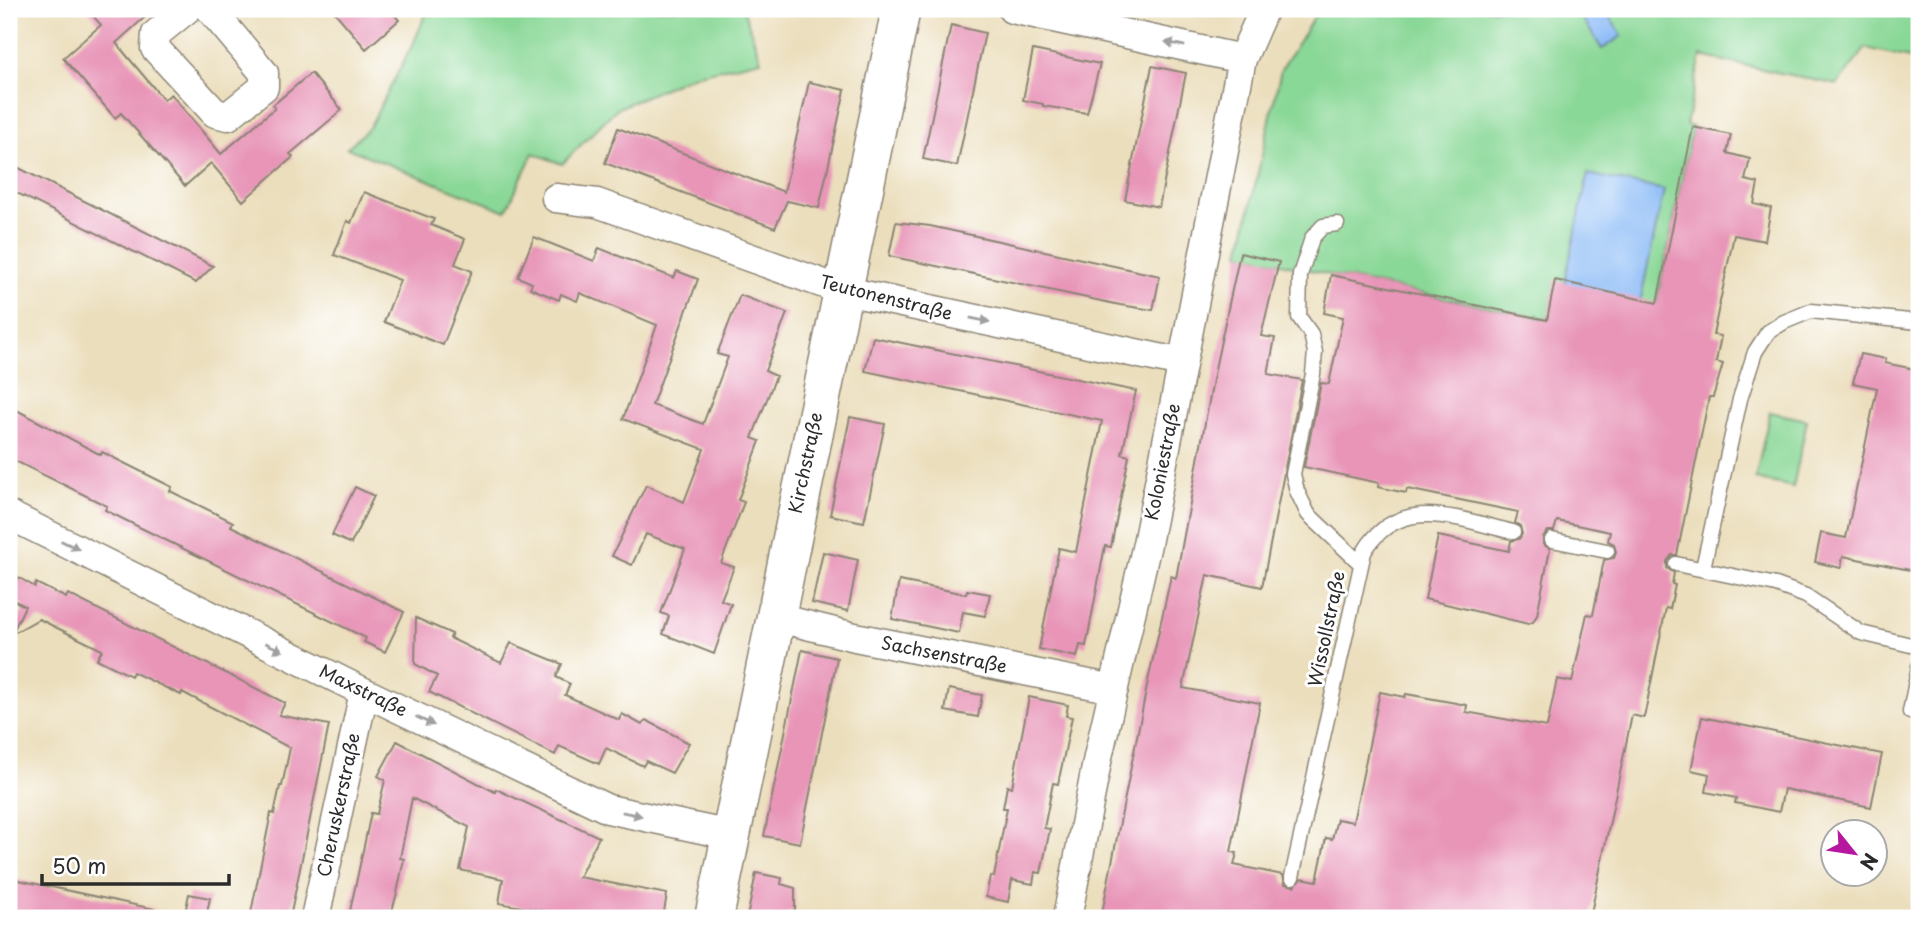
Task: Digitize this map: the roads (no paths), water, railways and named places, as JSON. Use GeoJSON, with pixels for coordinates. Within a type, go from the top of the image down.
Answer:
{"type":"FeatureCollection","features":[{"type":"Feature","properties":{"kind":"street"},"geometry":{"type":"LineString","coordinates":[[187,9],[156,34],[156,48],[215,113],[228,116],[264,88],[264,73],[210,9]]}},
{"type":"Feature","properties":{"kind":"street","name":"Kirchstraße"},"geometry":{"type":"LineString","coordinates":[[714,918],[901,9]]}},
{"type":"Feature","properties":{"kind":"street"},"geometry":{"type":"LineString","coordinates":[[1012,9],[1242,59]]}},
{"type":"Feature","properties":{"kind":"street","name":"Koloniestraße"},"geometry":{"type":"LineString","coordinates":[[1068,918],[1098,757],[1147,544],[1242,59],[1264,9]]}},
{"type":"Feature","properties":{"kind":"street","name":"Teutonenstraße"},"geometry":{"type":"LineString","coordinates":[[556,198],[597,203],[842,290],[1182,363]]}},
{"type":"Feature","properties":{"kind":"street","name":"Maxstraße"},"geometry":{"type":"LineString","coordinates":[[9,515],[364,692],[608,809],[730,835]]}},
{"type":"Feature","properties":{"kind":"street","name":"Sachsenstraße"},"geometry":{"type":"LineString","coordinates":[[774,617],[855,637],[1114,689]]}},
{"type":"Feature","properties":{"kind":"street","name":"Cheruskerstraße"},"geometry":{"type":"LineString","coordinates":[[315,918],[364,692]]}},
{"type":"Feature","properties":{"kind":"lane"},"geometry":{"type":"LineString","coordinates":[[1337,224],[1323,226],[1312,238],[1300,275],[1300,317],[1311,334],[1315,352],[1293,474],[1297,491],[1308,514],[1361,564]]}},
{"type":"Feature","properties":{"kind":"lane"},"geometry":{"type":"LineString","coordinates":[[1703,568],[1740,399],[1755,352],[1768,331],[1811,311],[1919,322]]}},
{"type":"Feature","properties":{"kind":"lane","name":"Wissollstraße"},"geometry":{"type":"LineString","coordinates":[[1292,877],[1361,564],[1369,543],[1403,517],[1416,514],[1432,514],[1513,532]]}},
{"type":"Feature","properties":{"kind":"lane"},"geometry":{"type":"LineString","coordinates":[[1552,540],[1606,551]]}},
{"type":"Feature","properties":{"kind":"lane"},"geometry":{"type":"LineString","coordinates":[[1676,564],[1776,585],[1806,596],[1861,633],[1919,646]]}},
{"type":"Feature","properties":{"kind":"lane"},"geometry":{"type":"LineString","coordinates":[[1919,666],[1910,712],[1919,714]]}},
{"type":"Feature","properties":{"kind":"water"},"geometry":{"type":"Polygon","coordinates":[[[1586,9],[1605,9],[1622,36],[1602,49],[1579,13],[1586,9]]]}},
{"type":"Feature","properties":{"kind":"water"},"geometry":{"type":"Polygon","coordinates":[[[1588,174],[1664,190],[1636,321],[1560,305],[1588,174]]]}}]}
